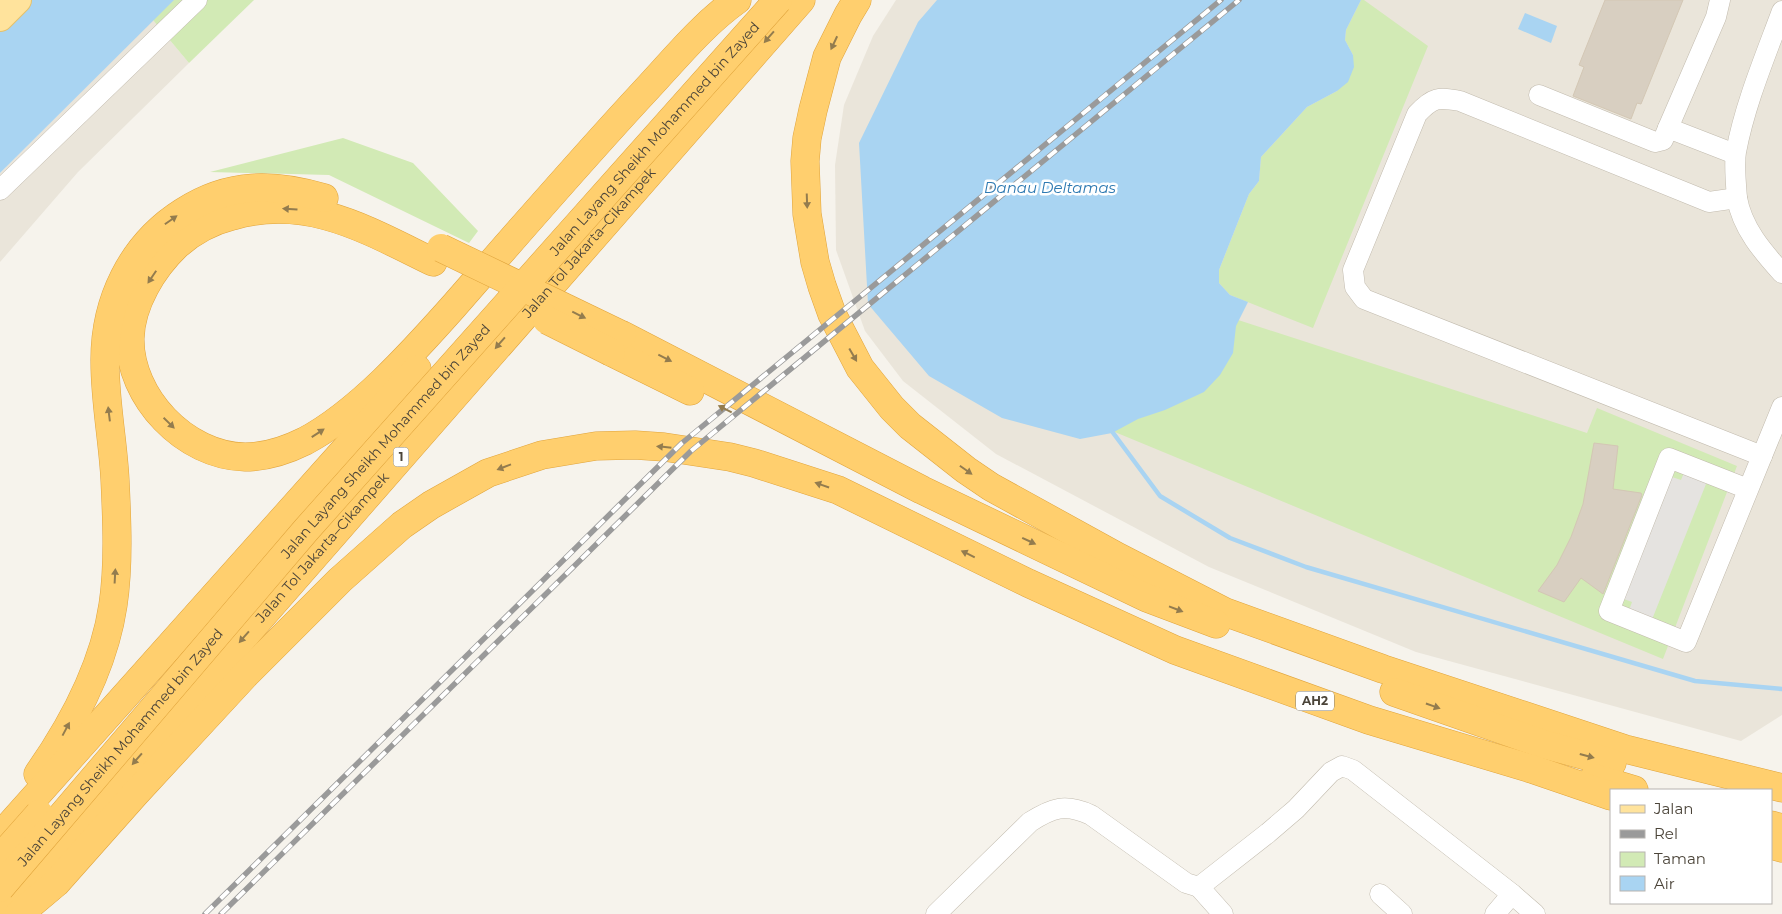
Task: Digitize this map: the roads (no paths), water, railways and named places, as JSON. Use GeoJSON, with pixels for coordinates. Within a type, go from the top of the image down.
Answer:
{"type":"FeatureCollection","features":[{"type":"Feature","properties":{"kind":"highway"},"geometry":{"type":"LineString","coordinates":[[437,255],[379,236],[338,219],[316,212],[293,208],[271,208],[223,218],[187,237],[161,263],[148,282],[134,315],[130,335],[131,354],[143,390],[154,407],[171,426],[188,439],[210,450],[227,455],[245,457],[267,454],[289,448],[319,432],[363,398],[420,344],[597,142],[709,22],[737,0]]}},
{"type":"Feature","properties":{"kind":"highway"},"geometry":{"type":"LineString","coordinates":[[0,836],[613,151],[744,0]]}},
{"type":"Feature","properties":{"kind":"highway","name":"Jalan Layang Sheikh Mohammed bin Zayed"},"geometry":{"type":"LineString","coordinates":[[0,858],[440,358],[766,0]]}},
{"type":"Feature","properties":{"kind":"highway","name":"Jalan Layang Sheikh Mohammed bin Zayed"},"geometry":{"type":"LineString","coordinates":[[0,888],[306,530],[778,0]]}},
{"type":"Feature","properties":{"kind":"highway","name":"Jalan Tol Jakarta–Cikampek"},"geometry":{"type":"LineString","coordinates":[[1,914],[801,0]]}},
{"type":"Feature","properties":{"kind":"highway"},"geometry":{"type":"LineString","coordinates":[[858,0],[848,15],[827,57],[813,110],[805,162],[807,214],[815,262],[832,314],[860,368],[882,397],[910,426],[992,487],[1118,557],[1225,612],[1383,669],[1625,749],[1782,788]]}},
{"type":"Feature","properties":{"kind":"highway"},"geometry":{"type":"LineString","coordinates":[[0,828],[63,735],[91,681],[109,630],[115,577],[116,541],[115,481],[106,386],[105,344],[112,306],[121,283],[148,240],[179,214],[209,198],[236,190],[255,187],[274,187],[300,191],[357,209],[392,224],[437,255],[616,344],[1147,598],[1387,690],[1543,744],[1713,789]]}},
{"type":"Feature","properties":{"kind":"highway"},"geometry":{"type":"LineString","coordinates":[[616,344],[878,486],[1030,575]]}},
{"type":"Feature","properties":{"kind":"highway"},"geometry":{"type":"LineString","coordinates":[[19,914],[56,883],[247,673],[371,551],[402,525],[431,505],[488,473],[516,463],[550,454],[596,446],[635,445],[696,451],[754,462],[838,490],[1030,575]]}},
{"type":"Feature","properties":{"kind":"highway","name":"AH2"},"geometry":{"type":"LineString","coordinates":[[1030,575],[1379,709],[1631,789]]}},
{"type":"Feature","properties":{"kind":"highway","name":"AH2"},"geometry":{"type":"LineString","coordinates":[[1030,575],[1175,650],[1368,720],[1532,769],[1610,796]]}},
{"type":"Feature","properties":{"kind":"main road"},"geometry":{"type":"LineString","coordinates":[[0,18],[18,0]]}},
{"type":"Feature","properties":{"kind":"street"},"geometry":{"type":"LineString","coordinates":[[0,190],[197,0]]}},
{"type":"Feature","properties":{"kind":"street"},"geometry":{"type":"LineString","coordinates":[[1539,95],[1655,142],[1663,140],[1716,17],[1720,0]]}},
{"type":"Feature","properties":{"kind":"street"},"geometry":{"type":"LineString","coordinates":[[1782,10],[1746,112],[1735,154],[1737,198],[1745,222],[1756,242],[1782,273]]}},
{"type":"Feature","properties":{"kind":"street"},"geometry":{"type":"LineString","coordinates":[[1737,198],[1709,202],[1460,101],[1442,98],[1427,103],[1417,114],[1353,270],[1355,287],[1364,299],[1762,456]]}},
{"type":"Feature","properties":{"kind":"street"},"geometry":{"type":"LineString","coordinates":[[1668,128],[1735,154]]}},
{"type":"Feature","properties":{"kind":"street"},"geometry":{"type":"LineString","coordinates":[[1748,489],[1669,458],[1609,611],[1686,642],[1782,407]]}},
{"type":"Feature","properties":{"kind":"street"},"geometry":{"type":"LineString","coordinates":[[1199,887],[1268,833],[1296,808],[1331,772],[1342,766],[1354,770],[1512,894],[1534,914]]}},
{"type":"Feature","properties":{"kind":"street"},"geometry":{"type":"LineString","coordinates":[[936,914],[1030,822],[1044,813],[1058,808],[1080,810],[1091,815],[1186,883],[1199,887],[1223,914]]}},
{"type":"Feature","properties":{"kind":"street"},"geometry":{"type":"LineString","coordinates":[[1380,894],[1402,914]]}},
{"type":"Feature","properties":{"kind":"street"},"geometry":{"type":"LineString","coordinates":[[1495,914],[1512,894]]}},
{"type":"Feature","properties":{"kind":"water"},"geometry":{"type":"Polygon","coordinates":[[[18,0],[174,0],[0,173],[0,18],[18,0]]]}},
{"type":"Feature","properties":{"kind":"water","name":"Danau Deltamas"},"geometry":{"type":"Polygon","coordinates":[[[937,0],[1361,0],[1346,30],[1345,40],[1353,55],[1354,67],[1348,82],[1337,91],[1307,107],[1261,157],[1259,181],[1249,194],[1219,270],[1219,283],[1230,295],[1248,302],[1236,326],[1233,353],[1220,375],[1204,392],[1165,410],[1138,419],[1112,433],[1080,439],[1002,418],[929,376],[868,304],[859,143],[918,22],[937,0]]]}},
{"type":"Feature","properties":{"kind":"water"},"geometry":{"type":"Polygon","coordinates":[[[1525,13],[1557,26],[1551,43],[1518,29],[1525,13]]]}},
{"type":"Feature","properties":{"kind":"waterway"},"geometry":{"type":"LineString","coordinates":[[1111,430],[1160,496],[1230,538],[1306,567],[1695,681],[1782,689]]}},
{"type":"Feature","properties":{"kind":"railway"},"geometry":{"type":"LineString","coordinates":[[205,914],[682,443],[1221,0]]}},
{"type":"Feature","properties":{"kind":"railway"},"geometry":{"type":"LineString","coordinates":[[221,914],[691,451],[1239,0]]}}]}
